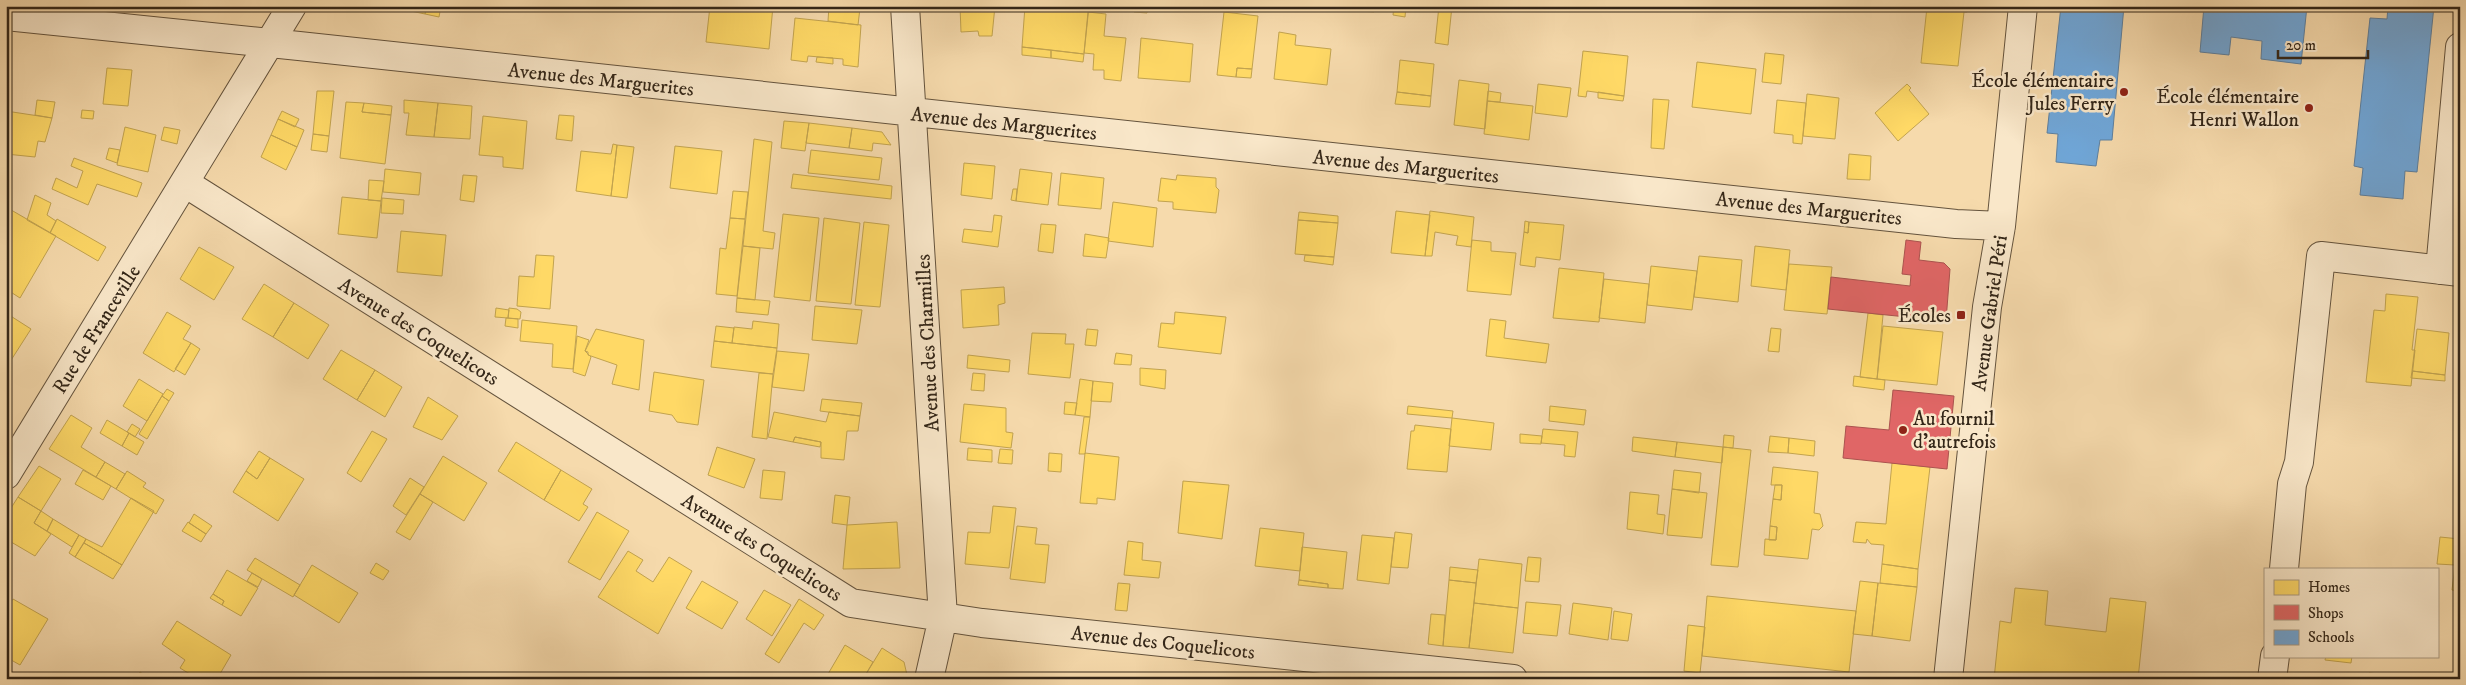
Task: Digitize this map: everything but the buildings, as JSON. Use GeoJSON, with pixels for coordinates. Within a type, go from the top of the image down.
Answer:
{"type":"FeatureCollection","features":[{"type":"Feature","properties":{"kind":"street","name":"Rue de Franceville"},"geometry":{"type":"LineString","coordinates":[[6,475],[292,6]]}},
{"type":"Feature","properties":{"kind":"street","name":"Avenue des Charmilles"},"geometry":{"type":"LineString","coordinates":[[905,6],[944,617],[929,679]]}},
{"type":"Feature","properties":{"kind":"street","name":"Avenue Gabriel Péri"},"geometry":{"type":"LineString","coordinates":[[1948,679],[1987,307],[2001,226],[2023,6]]}},
{"type":"Feature","properties":{"kind":"street","name":"Avenue des Marguerites"},"geometry":{"type":"LineString","coordinates":[[6,16],[270,42],[913,113],[1946,223],[2001,226]]}},
{"type":"Feature","properties":{"kind":"street"},"geometry":{"type":"LineString","coordinates":[[2284,568],[2292,484],[2299,462],[2320,256],[2450,271],[2460,47]]}},
{"type":"Feature","properties":{"kind":"street","name":"Avenue des Coquelicots"},"geometry":{"type":"LineString","coordinates":[[185,183],[851,603],[982,623],[1513,679]]}},
{"type":"Feature","properties":{"kind":"street"},"geometry":{"type":"LineString","coordinates":[[2272,679],[2275,658]]}},
{"type":"Feature","properties":{"kind":"place","name":"École élémentaire Jules Ferry"},"geometry":{"type":"Point","coordinates":[2124,92]}},
{"type":"Feature","properties":{"kind":"place","name":"École élémentaire Henri Wallon"},"geometry":{"type":"Point","coordinates":[2309,108]}},
{"type":"Feature","properties":{"kind":"place","name":"Écoles"},"geometry":{"type":"Point","coordinates":[1961,315]}},
{"type":"Feature","properties":{"kind":"place","name":"Au fournil d'autrefois"},"geometry":{"type":"Point","coordinates":[1903,430]}}]}
